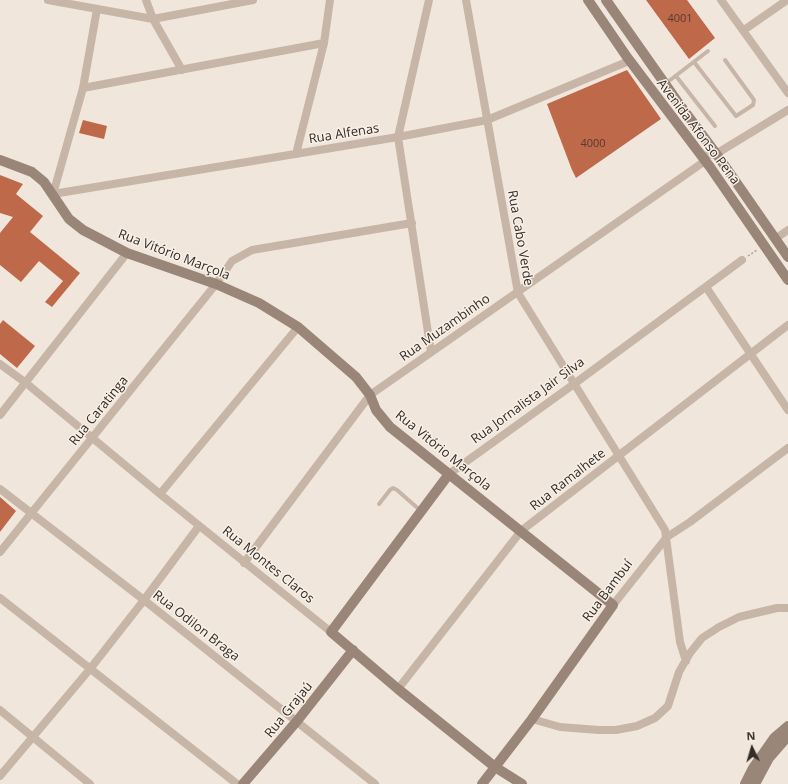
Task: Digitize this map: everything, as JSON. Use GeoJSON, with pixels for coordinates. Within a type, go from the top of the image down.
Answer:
{"type":"FeatureCollection","features":[{"type":"Feature","properties":{"kind":"street"},"geometry":{"type":"LineString","coordinates":[[48,0],[154,19],[253,0]]}},
{"type":"Feature","properties":{"kind":"street"},"geometry":{"type":"LineString","coordinates":[[146,0],[154,19],[182,70]]}},
{"type":"Feature","properties":{"kind":"street"},"geometry":{"type":"LineString","coordinates":[[296,154],[324,43],[330,0]]}},
{"type":"Feature","properties":{"kind":"street"},"geometry":{"type":"LineString","coordinates":[[429,0],[398,137],[431,352]]}},
{"type":"Feature","properties":{"kind":"street","name":"Rua Cabo Verde"},"geometry":{"type":"LineString","coordinates":[[466,0],[518,293],[665,530],[680,642],[686,661]]}},
{"type":"Feature","properties":{"kind":"street","name":"Avenida Afonso Pena"},"geometry":{"type":"LineString","coordinates":[[588,0],[630,61],[703,159],[788,280]]}},
{"type":"Feature","properties":{"kind":"street","name":"Avenida Afonso Pena"},"geometry":{"type":"LineString","coordinates":[[606,0],[788,257]]}},
{"type":"Feature","properties":{"kind":"street"},"geometry":{"type":"LineString","coordinates":[[721,0],[788,93]]}},
{"type":"Feature","properties":{"kind":"street"},"geometry":{"type":"LineString","coordinates":[[744,30],[787,0]]}},
{"type":"Feature","properties":{"kind":"street"},"geometry":{"type":"LineString","coordinates":[[53,194],[83,88],[97,10]]}},
{"type":"Feature","properties":{"kind":"street"},"geometry":{"type":"LineString","coordinates":[[83,88],[324,43]]}},
{"type":"Feature","properties":{"kind":"street","name":"Rua Alfenas"},"geometry":{"type":"LineString","coordinates":[[53,194],[398,137],[487,120],[630,61]]}},
{"type":"Feature","properties":{"kind":"street","name":"Rua Muzambinho"},"geometry":{"type":"LineString","coordinates":[[244,563],[370,395],[518,293],[703,159],[716,154],[788,110]]}},
{"type":"Feature","properties":{"kind":"street","name":"Rua Vitório Marçola"},"geometry":{"type":"LineString","coordinates":[[0,160],[32,172],[44,182],[69,219],[83,230],[127,253],[216,284],[259,303],[298,327],[356,377],[370,395],[376,410],[390,427],[613,605]]}},
{"type":"Feature","properties":{"kind":"street","name":"Rua Caratinga"},"geometry":{"type":"LineString","coordinates":[[0,552],[216,284],[232,261],[252,250],[412,223]]}},
{"type":"Feature","properties":{"kind":"street"},"geometry":{"type":"LineString","coordinates":[[775,239],[788,230]]}},
{"type":"Feature","properties":{"kind":"street"},"geometry":{"type":"LineString","coordinates":[[0,415],[127,253]]}},
{"type":"Feature","properties":{"kind":"street","name":"Rua Jornalista Jair Silva"},"geometry":{"type":"LineString","coordinates":[[331,632],[449,474],[742,260]]}},
{"type":"Feature","properties":{"kind":"street"},"geometry":{"type":"LineString","coordinates":[[706,287],[788,410]]}},
{"type":"Feature","properties":{"kind":"street","name":"Rua Ramalhete"},"geometry":{"type":"LineString","coordinates":[[398,689],[521,531],[788,326]]}},
{"type":"Feature","properties":{"kind":"street"},"geometry":{"type":"LineString","coordinates":[[160,494],[298,327]]}},
{"type":"Feature","properties":{"kind":"street","name":"Rua Montes Claros"},"geometry":{"type":"LineString","coordinates":[[0,364],[26,383],[92,439],[331,632],[398,689],[495,767],[522,784]]}},
{"type":"Feature","properties":{"kind":"street","name":"Rua Bambuí"},"geometry":{"type":"LineString","coordinates":[[482,784],[532,719],[613,605],[666,536],[690,522],[788,449]]}},
{"type":"Feature","properties":{"kind":"street","name":"Rua Odilon Braga"},"geometry":{"type":"LineString","coordinates":[[0,489],[298,721],[375,784]]}},
{"type":"Feature","properties":{"kind":"street"},"geometry":{"type":"LineString","coordinates":[[0,776],[90,669],[199,526]]}},
{"type":"Feature","properties":{"kind":"street"},"geometry":{"type":"LineString","coordinates":[[0,598],[237,784]]}},
{"type":"Feature","properties":{"kind":"street"},"geometry":{"type":"LineString","coordinates":[[532,719],[560,727],[599,730],[616,730],[637,726],[655,718],[668,706],[680,672],[690,653],[702,638],[739,617],[759,611],[788,608]]}},
{"type":"Feature","properties":{"kind":"street","name":"Rua Grajaú"},"geometry":{"type":"LineString","coordinates":[[243,784],[298,721],[353,650]]}},
{"type":"Feature","properties":{"kind":"street"},"geometry":{"type":"LineString","coordinates":[[0,710],[90,784]]}},
{"type":"Feature","properties":{"kind":"street"},"geometry":{"type":"LineString","coordinates":[[745,784],[753,768],[774,738],[788,726]]}},
{"type":"Feature","properties":{"kind":"street"},"geometry":{"type":"LineString","coordinates":[[755,784],[769,758],[788,736]]}},
{"type":"Feature","properties":{"kind":"lane"},"geometry":{"type":"LineString","coordinates":[[665,84],[708,51]]}},
{"type":"Feature","properties":{"kind":"lane"},"geometry":{"type":"LineString","coordinates":[[694,62],[736,116],[753,105],[754,100],[725,60]]}},
{"type":"Feature","properties":{"kind":"lane"},"geometry":{"type":"LineString","coordinates":[[676,76],[715,126]]}},
{"type":"Feature","properties":{"kind":"lane"},"geometry":{"type":"LineString","coordinates":[[379,504],[393,488],[421,511]]}},
{"type":"Feature","properties":{"kind":"building"},"geometry":{"type":"Polygon","coordinates":[[[646,0],[687,0],[715,38],[689,59],[646,0]]]}},
{"type":"Feature","properties":{"kind":"building"},"geometry":{"type":"Polygon","coordinates":[[[627,70],[661,119],[576,178],[547,104],[627,70]]]}},
{"type":"Feature","properties":{"kind":"building"},"geometry":{"type":"Polygon","coordinates":[[[83,120],[107,126],[104,139],[79,133],[83,120]]]}},
{"type":"Feature","properties":{"kind":"building"},"geometry":{"type":"Polygon","coordinates":[[[0,175],[23,184],[16,194],[43,216],[30,232],[80,273],[52,307],[45,302],[63,281],[39,261],[21,282],[0,265],[0,233],[13,217],[0,213],[0,175]]]}},
{"type":"Feature","properties":{"kind":"building"},"geometry":{"type":"Polygon","coordinates":[[[3,320],[35,346],[17,368],[0,354],[0,324],[3,320]]]}},
{"type":"Feature","properties":{"kind":"building"},"geometry":{"type":"Polygon","coordinates":[[[0,497],[16,511],[0,532],[0,497]]]}}]}
